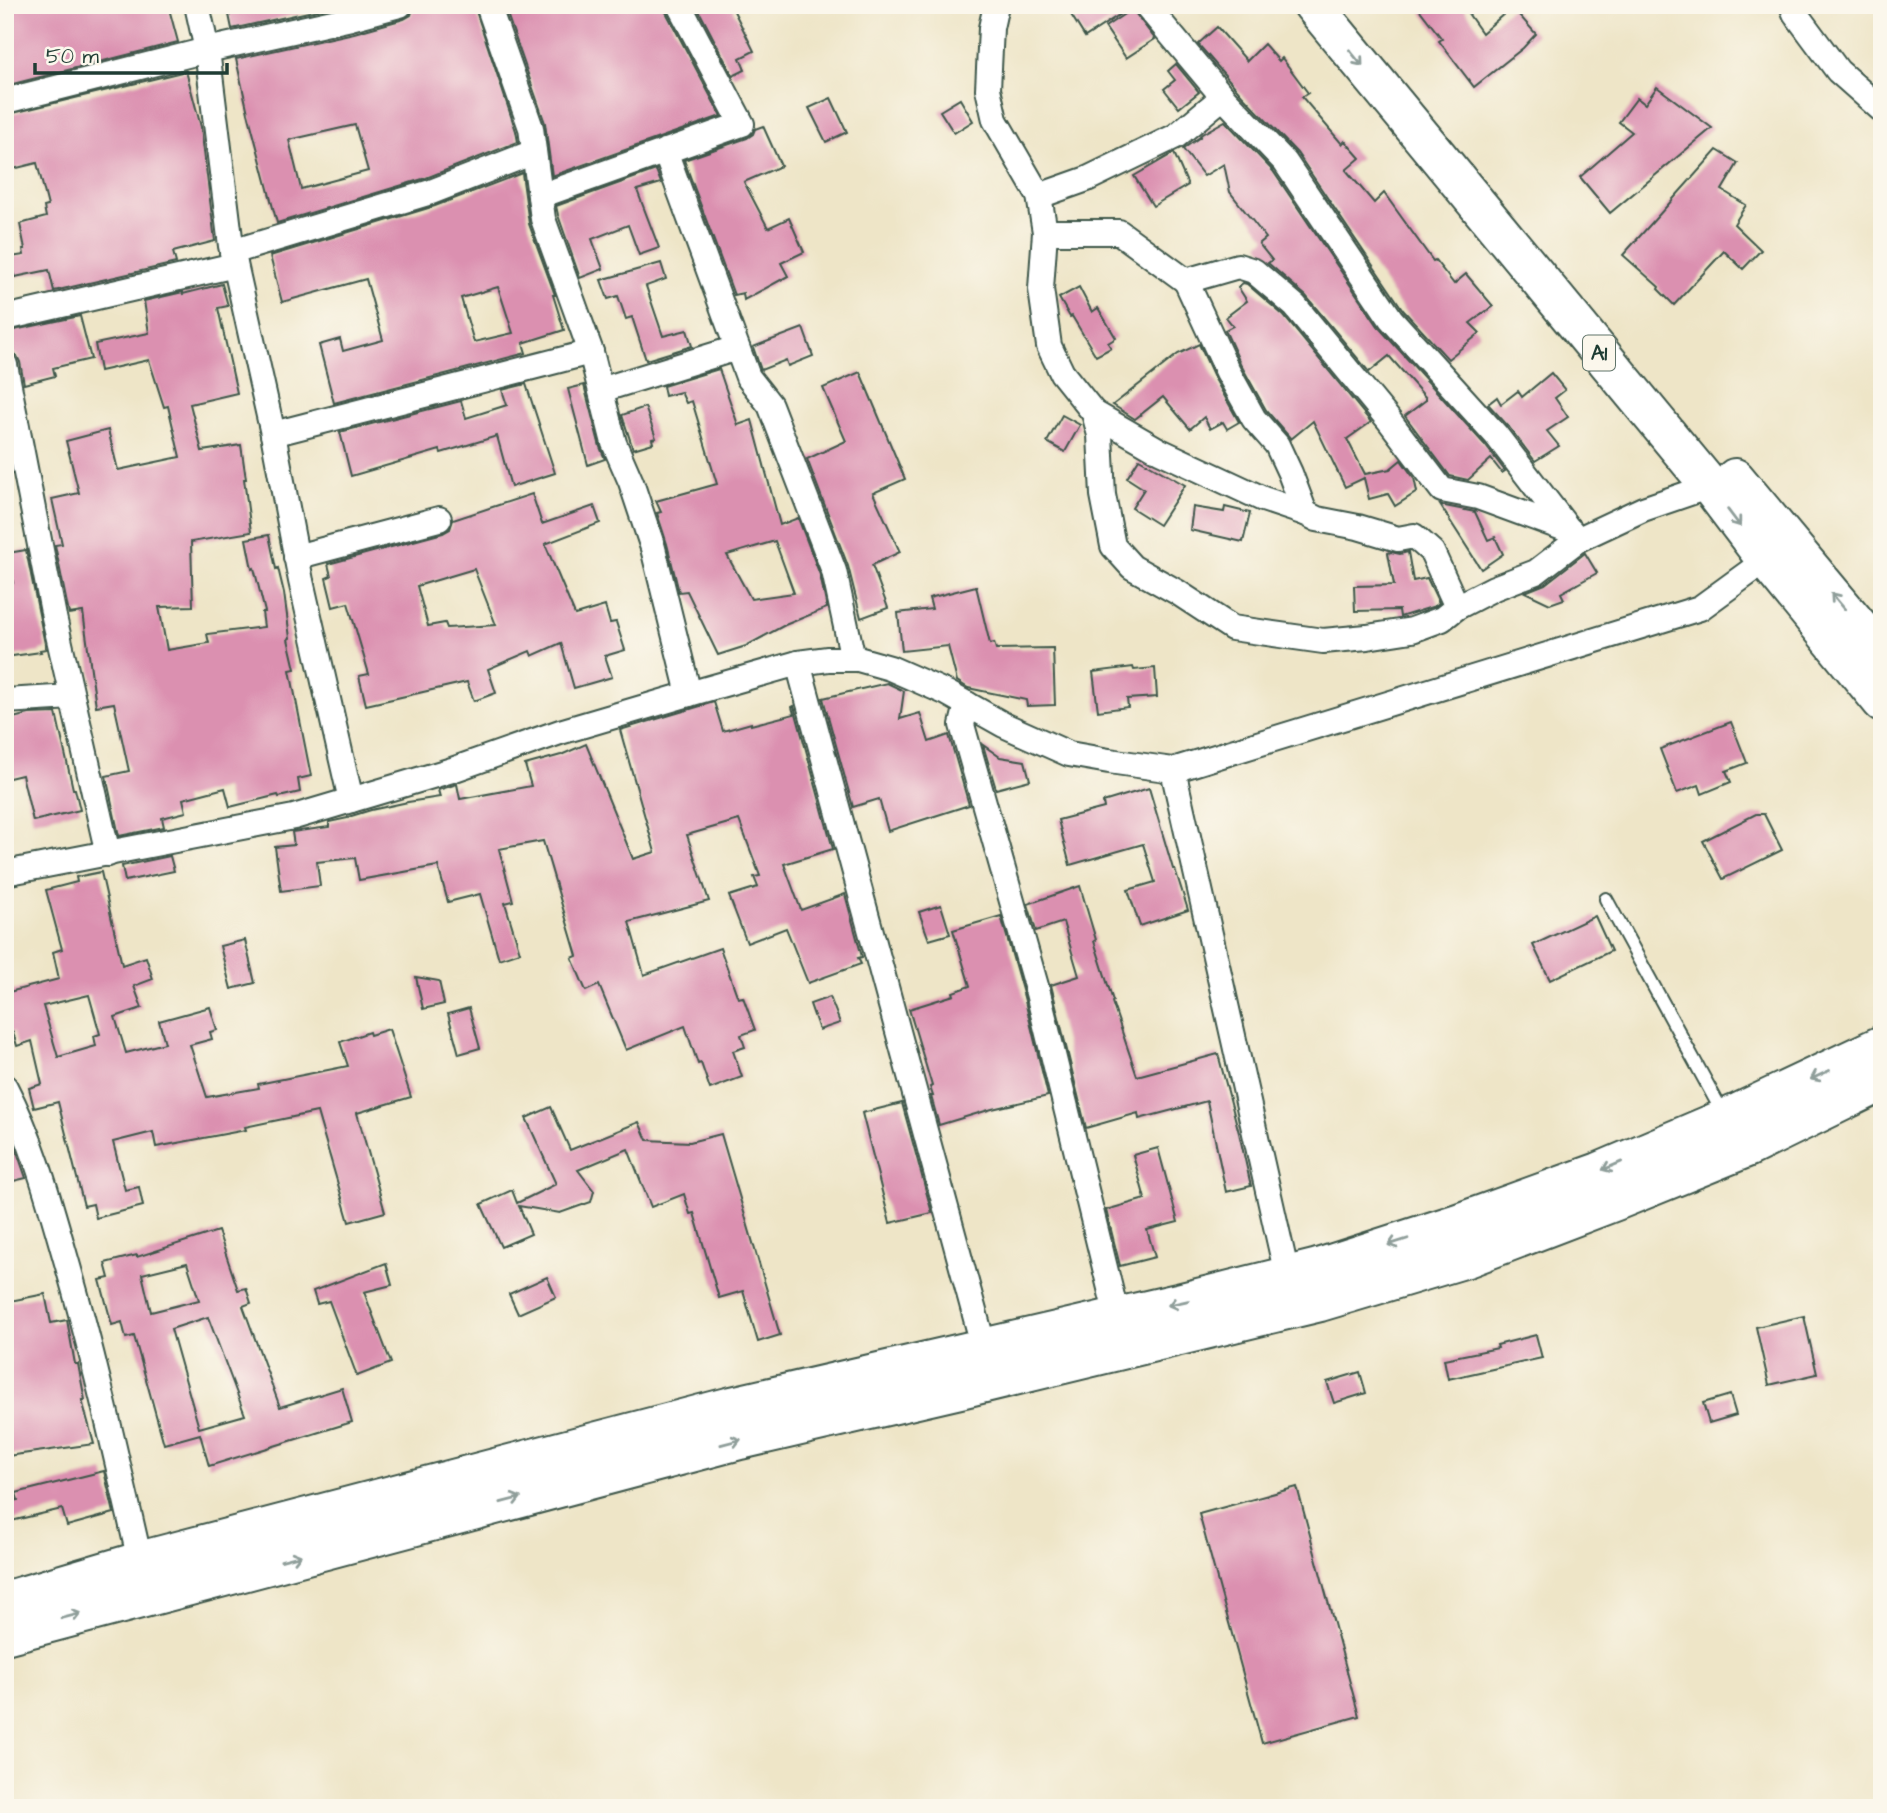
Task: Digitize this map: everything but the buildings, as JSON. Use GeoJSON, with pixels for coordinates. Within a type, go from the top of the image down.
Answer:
{"type":"FeatureCollection","features":[{"type":"Feature","properties":{"kind":"main road","name":"A1"},"geometry":{"type":"LineString","coordinates":[[1313,5],[1882,654]]}},
{"type":"Feature","properties":{"kind":"main road","name":"A1"},"geometry":{"type":"LineString","coordinates":[[1346,5],[1766,560],[1882,702]]}},
{"type":"Feature","properties":{"kind":"main road"},"geometry":{"type":"LineString","coordinates":[[5,1601],[140,1561],[732,1406],[1315,1269],[1471,1218],[1599,1172],[1726,1119],[1882,1045]]}},
{"type":"Feature","properties":{"kind":"main road"},"geometry":{"type":"LineString","coordinates":[[5,1634],[740,1440],[1176,1338],[1346,1294],[1467,1258],[1616,1201],[1749,1147],[1882,1082]]}},
{"type":"Feature","properties":{"kind":"street"},"geometry":{"type":"LineString","coordinates":[[197,5],[206,50],[234,259],[273,434],[296,556],[351,800]]}},
{"type":"Feature","properties":{"kind":"street"},"geometry":{"type":"LineString","coordinates":[[5,101],[400,5]]}},
{"type":"Feature","properties":{"kind":"street"},"geometry":{"type":"LineString","coordinates":[[488,5],[531,128],[543,219],[591,352],[614,443],[631,482],[653,548],[690,694]]}},
{"type":"Feature","properties":{"kind":"street"},"geometry":{"type":"LineString","coordinates":[[540,196],[742,124],[679,5]]}},
{"type":"Feature","properties":{"kind":"street"},"geometry":{"type":"LineString","coordinates":[[996,5],[991,28],[988,89],[995,120],[1039,196],[1045,232],[1041,289],[1049,346],[1062,373],[1094,413],[1201,471],[1263,499],[1317,519],[1398,539],[1414,536],[1432,552],[1458,607]]}},
{"type":"Feature","properties":{"kind":"street"},"geometry":{"type":"LineString","coordinates":[[1146,5],[1223,97],[1285,162],[1391,319],[1496,435],[1575,535]]}},
{"type":"Feature","properties":{"kind":"street"},"geometry":{"type":"LineString","coordinates":[[1792,5],[1795,13],[1838,71],[1882,110]]}},
{"type":"Feature","properties":{"kind":"street"},"geometry":{"type":"LineString","coordinates":[[1039,196],[1087,179],[1176,136],[1223,97]]}},
{"type":"Feature","properties":{"kind":"street"},"geometry":{"type":"LineString","coordinates":[[665,151],[748,377],[770,405],[834,571],[853,659]]}},
{"type":"Feature","properties":{"kind":"street"},"geometry":{"type":"LineString","coordinates":[[5,318],[234,259],[431,192],[534,152]]}},
{"type":"Feature","properties":{"kind":"street"},"geometry":{"type":"LineString","coordinates":[[1045,232],[1119,232],[1186,281],[1228,372],[1254,419],[1277,445],[1306,513]]}},
{"type":"Feature","properties":{"kind":"street"},"geometry":{"type":"LineString","coordinates":[[1186,281],[1238,266],[1254,271],[1295,306],[1388,419],[1442,490],[1478,497],[1575,535]]}},
{"type":"Feature","properties":{"kind":"street"},"geometry":{"type":"LineString","coordinates":[[601,390],[737,348]]}},
{"type":"Feature","properties":{"kind":"street"},"geometry":{"type":"LineString","coordinates":[[273,434],[591,352]]}},
{"type":"Feature","properties":{"kind":"street"},"geometry":{"type":"LineString","coordinates":[[5,366],[54,617],[108,854]]}},
{"type":"Feature","properties":{"kind":"street"},"geometry":{"type":"LineString","coordinates":[[1094,413],[1100,435],[1102,495],[1113,546],[1132,567],[1232,628],[1323,641],[1412,630],[1442,619],[1458,607],[1494,588],[1536,572],[1575,535],[1710,486]]}},
{"type":"Feature","properties":{"kind":"street"},"geometry":{"type":"LineString","coordinates":[[296,556],[439,519]]}},
{"type":"Feature","properties":{"kind":"street"},"geometry":{"type":"LineString","coordinates":[[5,873],[294,817],[452,770],[560,732],[798,663],[828,659],[853,659],[890,668],[947,693],[1003,725],[1069,754],[1173,769],[1700,608],[1766,560]]}},
{"type":"Feature","properties":{"kind":"street"},"geometry":{"type":"LineString","coordinates":[[798,663],[984,1348]]}},
{"type":"Feature","properties":{"kind":"street"},"geometry":{"type":"LineString","coordinates":[[5,701],[72,697]]}},
{"type":"Feature","properties":{"kind":"street"},"geometry":{"type":"LineString","coordinates":[[967,705],[962,724],[1038,993],[1117,1317]]}},
{"type":"Feature","properties":{"kind":"street"},"geometry":{"type":"LineString","coordinates":[[1173,769],[1287,1275]]}},
{"type":"Feature","properties":{"kind":"street"},"geometry":{"type":"LineString","coordinates":[[5,1087],[20,1116],[39,1167],[79,1302],[140,1561]]}},
{"type":"Feature","properties":{"kind":"lane"},"geometry":{"type":"LineString","coordinates":[[1606,899],[1726,1119]]}}]}
